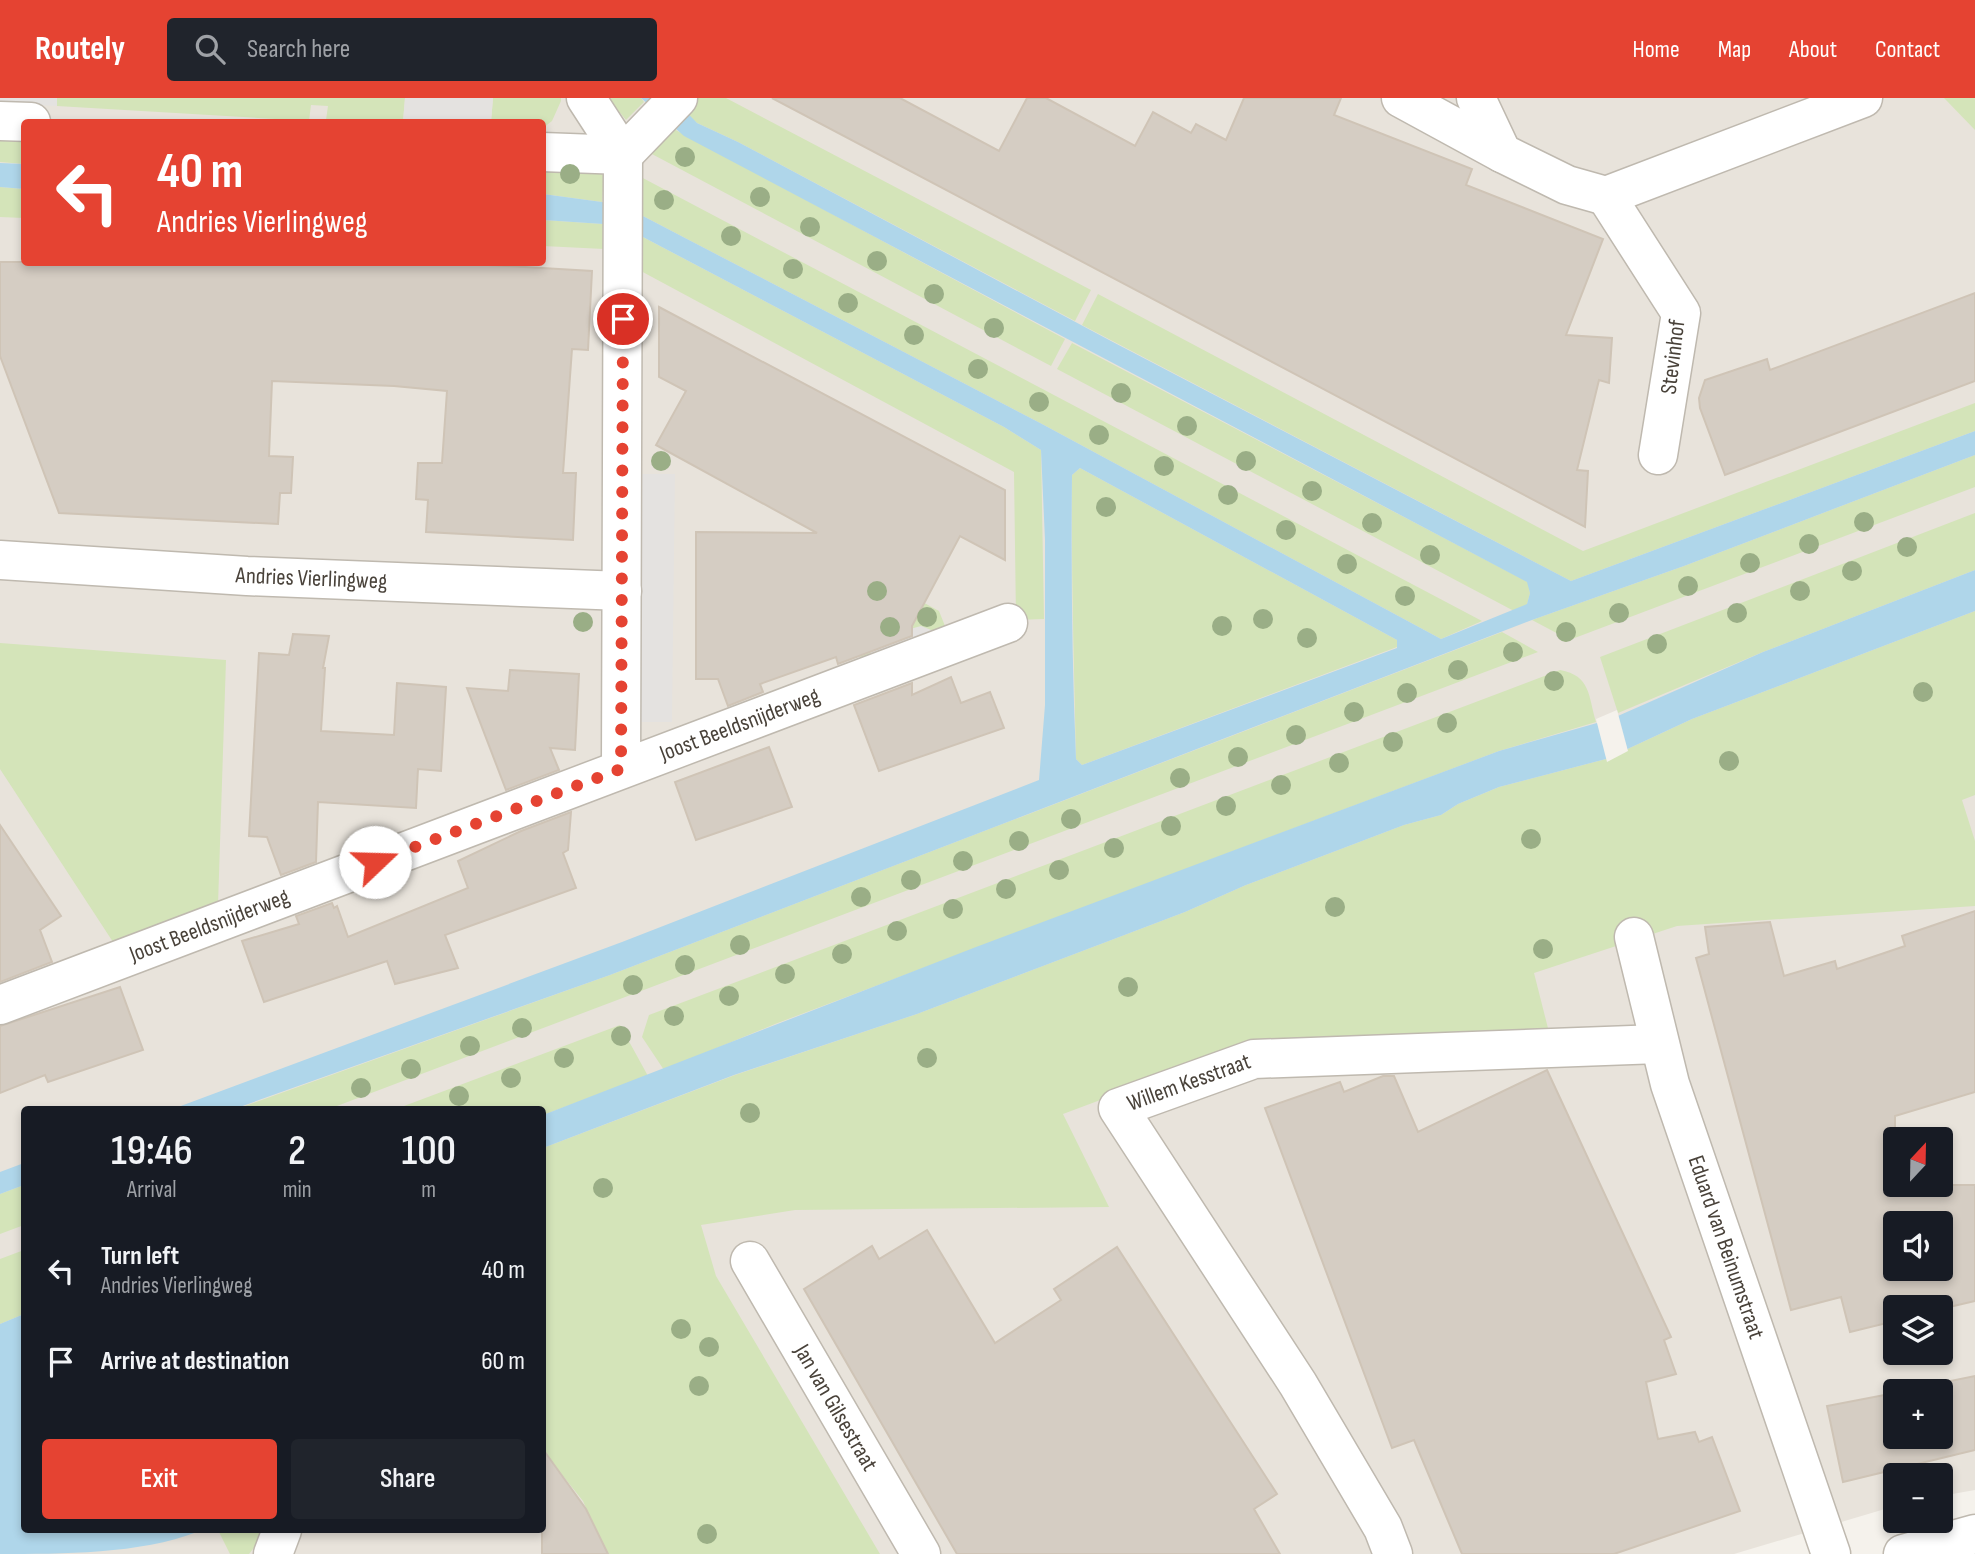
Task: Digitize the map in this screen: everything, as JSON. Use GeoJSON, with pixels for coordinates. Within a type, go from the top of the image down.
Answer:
{"type":"FeatureCollection","features":[{"type":"Feature","properties":{"kind":"street"},"geometry":{"type":"LineString","coordinates":[[586,98],[631,157]]}},
{"type":"Feature","properties":{"kind":"street"},"geometry":{"type":"LineString","coordinates":[[621,769],[623,249],[631,157],[678,98]]}},
{"type":"Feature","properties":{"kind":"street"},"geometry":{"type":"LineString","coordinates":[[1401,98],[1567,185],[1606,196],[1863,98]]}},
{"type":"Feature","properties":{"kind":"street"},"geometry":{"type":"LineString","coordinates":[[1476,98],[1502,153]]}},
{"type":"Feature","properties":{"kind":"street"},"geometry":{"type":"LineString","coordinates":[[0,121],[21,122]]}},
{"type":"Feature","properties":{"kind":"street"},"geometry":{"type":"LineString","coordinates":[[546,152],[631,157]]}},
{"type":"Feature","properties":{"kind":"street","name":"Stevinhof"},"geometry":{"type":"LineString","coordinates":[[1606,196],[1681,313],[1658,455]]}},
{"type":"Feature","properties":{"kind":"street","name":"Andries Vierlingweg"},"geometry":{"type":"LineString","coordinates":[[0,559],[247,576],[622,591]]}},
{"type":"Feature","properties":{"kind":"street","name":"Joost Beeldsnijderweg"},"geometry":{"type":"LineString","coordinates":[[0,1005],[1008,623]]}},
{"type":"Feature","properties":{"kind":"street","name":"Eduard van Beinumstraat"},"geometry":{"type":"LineString","coordinates":[[1634,937],[1670,1084],[1831,1554]]}},
{"type":"Feature","properties":{"kind":"street","name":"Willem Kesstraat"},"geometry":{"type":"LineString","coordinates":[[1393,1554],[1383,1528],[1298,1384],[1118,1108],[1254,1059],[1659,1044]]}},
{"type":"Feature","properties":{"kind":"street","name":"Jan van Gilsestraat"},"geometry":{"type":"LineString","coordinates":[[750,1261],[921,1554]]}},
{"type":"Feature","properties":{"kind":"street"},"geometry":{"type":"LineString","coordinates":[[273,1554],[281,1533]]}},
{"type":"Feature","properties":{"kind":"street"},"geometry":{"type":"LineString","coordinates":[[1903,1554],[1975,1534]]}},
{"type":"Feature","properties":{"kind":"shaded area"},"geometry":{"type":"Polygon","coordinates":[[[0,98],[1959,98],[1975,126],[1975,1490],[1953,1494],[1953,1463],[1883,1463],[1883,1510],[1734,1554],[0,1554],[0,98]]]}},
{"type":"Feature","properties":{"kind":"shaded area"},"geometry":{"type":"Polygon","coordinates":[[[0,98],[57,98],[57,106],[0,103],[0,98]]]}},
{"type":"Feature","properties":{"kind":"shaded area"},"geometry":{"type":"Polygon","coordinates":[[[405,98],[493,98],[491,119],[403,119],[405,98]]]}},
{"type":"Feature","properties":{"kind":"shaded area"},"geometry":{"type":"Polygon","coordinates":[[[641,474],[675,474],[672,722],[639,722],[641,474]]]}},
{"type":"Feature","properties":{"kind":"shaded area"},"geometry":{"type":"Polygon","coordinates":[[[921,626],[939,633],[864,662],[881,637],[921,626]]]}},
{"type":"Feature","properties":{"kind":"green space"},"geometry":{"type":"Polygon","coordinates":[[[57,98],[405,98],[403,119],[326,119],[328,106],[311,105],[309,119],[57,106],[57,98]]]}},
{"type":"Feature","properties":{"kind":"green space"},"geometry":{"type":"Polygon","coordinates":[[[493,98],[561,98],[552,121],[546,126],[546,119],[491,119],[493,98]]]}},
{"type":"Feature","properties":{"kind":"green space"},"geometry":{"type":"Polygon","coordinates":[[[608,98],[641,98],[644,102],[626,120],[608,98]]]}},
{"type":"Feature","properties":{"kind":"green space"},"geometry":{"type":"Polygon","coordinates":[[[698,98],[726,98],[1091,290],[1075,321],[738,142],[697,123],[685,113],[698,98]]]}},
{"type":"Feature","properties":{"kind":"green space"},"geometry":{"type":"Polygon","coordinates":[[[1944,98],[1975,98],[1975,130],[1944,98]]]}},
{"type":"Feature","properties":{"kind":"green space"},"geometry":{"type":"Polygon","coordinates":[[[672,128],[1065,339],[1051,366],[650,153],[672,128]]]}},
{"type":"Feature","properties":{"kind":"green space"},"geometry":{"type":"Polygon","coordinates":[[[0,135],[21,137],[21,164],[0,162],[0,135]]]}},
{"type":"Feature","properties":{"kind":"green space"},"geometry":{"type":"Polygon","coordinates":[[[546,164],[599,170],[604,177],[602,202],[546,194],[546,164]]]}},
{"type":"Feature","properties":{"kind":"green space"},"geometry":{"type":"Polygon","coordinates":[[[639,176],[1482,621],[1441,639],[1042,424],[641,215],[639,176]]]}},
{"type":"Feature","properties":{"kind":"green space"},"geometry":{"type":"Polygon","coordinates":[[[0,187],[21,189],[21,218],[0,217],[0,187]]]}},
{"type":"Feature","properties":{"kind":"green space"},"geometry":{"type":"Polygon","coordinates":[[[546,220],[603,224],[604,249],[546,246],[546,220]]]}},
{"type":"Feature","properties":{"kind":"green space"},"geometry":{"type":"Polygon","coordinates":[[[641,236],[1004,427],[1041,450],[1044,619],[1016,620],[1014,472],[639,270],[641,236]]]}},
{"type":"Feature","properties":{"kind":"green space"},"geometry":{"type":"Polygon","coordinates":[[[1098,294],[1583,551],[1975,403],[1975,431],[1571,581],[1082,325],[1098,294]]]}},
{"type":"Feature","properties":{"kind":"green space"},"geometry":{"type":"Polygon","coordinates":[[[1072,343],[1528,582],[1530,593],[1527,605],[1514,611],[1057,369],[1072,343]]]}},
{"type":"Feature","properties":{"kind":"green space"},"geometry":{"type":"Polygon","coordinates":[[[1975,455],[1975,487],[1564,642],[1564,637],[1532,620],[1684,566],[1975,455]]]}},
{"type":"Feature","properties":{"kind":"green space"},"geometry":{"type":"Polygon","coordinates":[[[1080,468],[1397,640],[1397,647],[1082,765],[1076,759],[1072,546],[1072,475],[1080,468]]]}},
{"type":"Feature","properties":{"kind":"green space"},"geometry":{"type":"Polygon","coordinates":[[[1975,513],[1975,570],[1763,652],[1618,713],[1600,657],[1975,513]]]}},
{"type":"Feature","properties":{"kind":"green space"},"geometry":{"type":"Polygon","coordinates":[[[862,569],[939,611],[947,631],[860,664],[862,569]]]}},
{"type":"Feature","properties":{"kind":"green space"},"geometry":{"type":"Polygon","coordinates":[[[1975,611],[1975,795],[1962,800],[1975,841],[1975,906],[1677,926],[1534,973],[1551,1040],[1239,1048],[1063,1114],[1109,1207],[795,1210],[701,1225],[716,1276],[880,1554],[606,1554],[583,1501],[546,1455],[546,1147],[735,1075],[917,1014],[1185,912],[1246,885],[1404,825],[1441,815],[1458,804],[1499,787],[1606,759],[1692,719],[1975,611]]]}},
{"type":"Feature","properties":{"kind":"green space"},"geometry":{"type":"Polygon","coordinates":[[[1502,632],[1538,652],[337,1106],[245,1106],[610,975],[1502,632]]]}},
{"type":"Feature","properties":{"kind":"green space"},"geometry":{"type":"Polygon","coordinates":[[[0,643],[226,660],[218,905],[113,942],[0,769],[0,643]]]}},
{"type":"Feature","properties":{"kind":"green space"},"geometry":{"type":"Polygon","coordinates":[[[1560,670],[1578,677],[1583,682],[1596,722],[1499,751],[775,1024],[664,1070],[642,1037],[649,1015],[1560,670]]]}},
{"type":"Feature","properties":{"kind":"green space"},"geometry":{"type":"Polygon","coordinates":[[[620,1025],[648,1076],[546,1114],[546,1106],[404,1106],[620,1025]]]}},
{"type":"Feature","properties":{"kind":"green space"},"geometry":{"type":"Polygon","coordinates":[[[21,1186],[21,1226],[0,1234],[0,1194],[21,1186]]]}},
{"type":"Feature","properties":{"kind":"green space"},"geometry":{"type":"Polygon","coordinates":[[[21,1251],[21,1315],[0,1324],[0,1259],[21,1251]]]}},
{"type":"Feature","properties":{"kind":"green space"},"geometry":{"type":"Polygon","coordinates":[[[220,1533],[266,1533],[249,1554],[230,1554],[220,1533]]]}},
{"type":"Feature","properties":{"kind":"water"},"geometry":{"type":"Polygon","coordinates":[[[641,98],[673,98],[697,123],[738,142],[1111,341],[1571,581],[1975,431],[1975,455],[1684,566],[1532,620],[610,975],[242,1106],[181,1106],[622,942],[1039,780],[1045,705],[1045,540],[1041,450],[1004,427],[641,236],[603,224],[546,220],[546,194],[602,202],[641,215],[1042,424],[1441,639],[1527,604],[1530,593],[1527,582],[684,136],[641,98]],[[1080,468],[1072,475],[1076,759],[1082,765],[1397,648],[1397,640],[1080,468]]]}},
{"type":"Feature","properties":{"kind":"water"},"geometry":{"type":"Polygon","coordinates":[[[0,163],[21,164],[21,189],[0,187],[0,163]]]}},
{"type":"Feature","properties":{"kind":"water"},"geometry":{"type":"Polygon","coordinates":[[[1975,570],[1975,611],[1692,719],[1606,759],[1499,787],[1458,804],[1441,815],[1404,825],[1246,885],[1185,912],[917,1014],[734,1075],[546,1147],[546,1114],[976,947],[1499,751],[1611,719],[1763,652],[1975,570]]]}},
{"type":"Feature","properties":{"kind":"water"},"geometry":{"type":"Polygon","coordinates":[[[21,1164],[21,1186],[0,1194],[0,1172],[21,1164]]]}},
{"type":"Feature","properties":{"kind":"water"},"geometry":{"type":"Polygon","coordinates":[[[21,1315],[21,1533],[194,1533],[126,1549],[0,1554],[0,1324],[21,1315]]]}},
{"type":"Feature","properties":{"kind":"pier"},"geometry":{"type":"Polygon","coordinates":[[[1617,710],[1628,751],[1607,762],[1596,719],[1617,710]]]}},
{"type":"Feature","properties":{"kind":"building"},"geometry":{"type":"Polygon","coordinates":[[[772,98],[900,98],[999,151],[1027,98],[1046,98],[1135,146],[1153,112],[1191,133],[1196,124],[1226,140],[1244,98],[1341,98],[1334,115],[1472,169],[1466,185],[1603,239],[1566,335],[1612,338],[1609,383],[1599,380],[1577,470],[1588,471],[1585,527],[772,98]]]}},
{"type":"Feature","properties":{"kind":"building"},"geometry":{"type":"Polygon","coordinates":[[[0,262],[21,262],[21,266],[506,266],[592,271],[588,350],[572,349],[563,473],[576,473],[573,540],[426,532],[428,500],[416,499],[418,463],[442,463],[447,391],[394,386],[272,381],[269,456],[293,457],[291,493],[280,493],[278,524],[59,513],[0,356],[0,262]]]}},
{"type":"Feature","properties":{"kind":"building"},"geometry":{"type":"Polygon","coordinates":[[[1975,293],[1975,381],[1725,475],[1700,408],[1699,398],[1705,380],[1767,359],[1770,370],[1975,293]]]}},
{"type":"Feature","properties":{"kind":"building"},"geometry":{"type":"Polygon","coordinates":[[[659,307],[1005,490],[1005,560],[960,536],[912,626],[912,636],[838,664],[836,657],[760,684],[763,692],[728,706],[718,679],[696,679],[696,532],[817,533],[656,445],[686,391],[659,377],[659,307]]]}},
{"type":"Feature","properties":{"kind":"building"},"geometry":{"type":"Polygon","coordinates":[[[293,634],[329,636],[323,668],[321,731],[394,735],[397,683],[446,687],[441,771],[418,769],[416,808],[318,802],[316,862],[281,875],[267,837],[249,836],[259,653],[289,655],[293,634]]]}},
{"type":"Feature","properties":{"kind":"building"},"geometry":{"type":"Polygon","coordinates":[[[510,670],[579,674],[575,750],[550,748],[559,770],[506,790],[467,688],[508,691],[510,670]]]}},
{"type":"Feature","properties":{"kind":"building"},"geometry":{"type":"Polygon","coordinates":[[[951,677],[961,703],[990,692],[1004,728],[879,771],[854,705],[912,683],[912,695],[951,677]]]}},
{"type":"Feature","properties":{"kind":"building"},"geometry":{"type":"Polygon","coordinates":[[[769,747],[792,807],[696,840],[675,782],[769,747]]]}},
{"type":"Feature","properties":{"kind":"building"},"geometry":{"type":"Polygon","coordinates":[[[571,812],[568,850],[563,853],[576,888],[445,935],[458,968],[395,984],[387,961],[264,1002],[242,941],[299,924],[296,916],[332,903],[334,908],[337,906],[348,937],[468,888],[458,861],[521,831],[571,812]]]}},
{"type":"Feature","properties":{"kind":"building"},"geometry":{"type":"Polygon","coordinates":[[[0,825],[61,916],[40,930],[52,962],[0,982],[0,825]]]}},
{"type":"Feature","properties":{"kind":"building"},"geometry":{"type":"Polygon","coordinates":[[[1975,911],[1975,1092],[1895,1116],[1895,1127],[1883,1127],[1883,1197],[1953,1197],[1953,1185],[1975,1185],[1975,1301],[1953,1306],[1953,1295],[1883,1295],[1883,1324],[1850,1332],[1841,1297],[1791,1310],[1696,958],[1709,954],[1705,927],[1770,922],[1784,976],[1835,961],[1837,969],[1905,946],[1902,936],[1975,911]]]}},
{"type":"Feature","properties":{"kind":"building"},"geometry":{"type":"Polygon","coordinates":[[[120,987],[143,1050],[48,1082],[45,1075],[0,1093],[0,1026],[120,987]]]}},
{"type":"Feature","properties":{"kind":"building"},"geometry":{"type":"Polygon","coordinates":[[[1547,1070],[1671,1337],[1664,1340],[1676,1374],[1646,1382],[1658,1439],[1695,1432],[1699,1442],[1712,1437],[1740,1511],[1614,1554],[1462,1554],[1414,1440],[1392,1448],[1265,1108],[1340,1082],[1344,1092],[1383,1076],[1394,1076],[1418,1132],[1547,1070]]]}},
{"type":"Feature","properties":{"kind":"building"},"geometry":{"type":"Polygon","coordinates":[[[927,1230],[995,1343],[1061,1300],[1054,1289],[1117,1247],[1277,1494],[1254,1509],[1280,1554],[957,1554],[804,1289],[872,1246],[879,1259],[927,1230]]]}},
{"type":"Feature","properties":{"kind":"building"},"geometry":{"type":"Polygon","coordinates":[[[1975,1376],[1975,1450],[1921,1463],[1883,1463],[1883,1472],[1843,1482],[1827,1406],[1883,1395],[1883,1449],[1953,1449],[1953,1381],[1975,1376]]]}},
{"type":"Feature","properties":{"kind":"building"},"geometry":{"type":"Polygon","coordinates":[[[546,1454],[586,1509],[608,1554],[542,1554],[542,1533],[546,1533],[546,1454]]]}},
{"type":"Feature","properties":{"kind":"route"},"geometry":{"type":"LineString","coordinates":[[375,862],[621,769],[623,319]]}}]}
